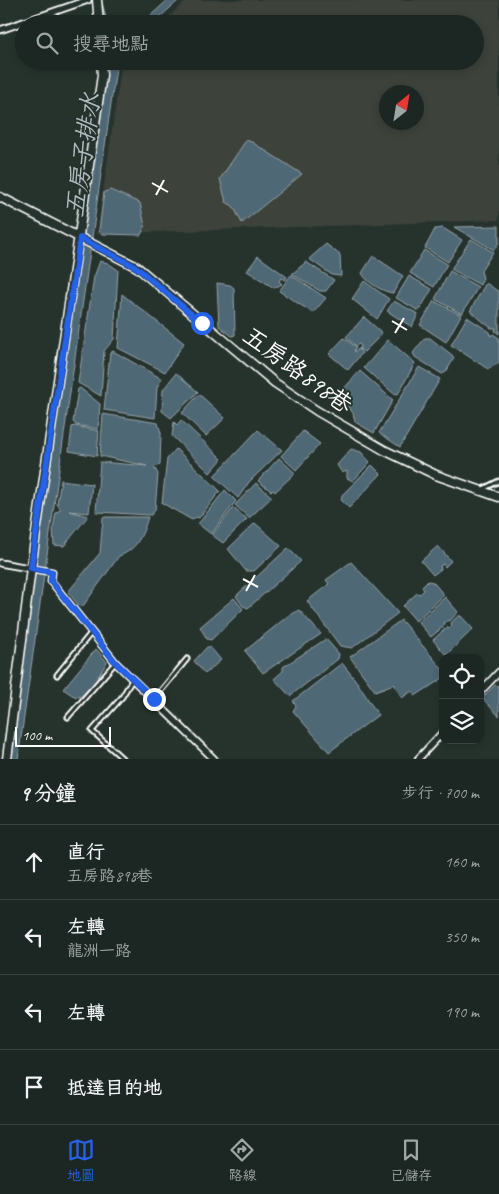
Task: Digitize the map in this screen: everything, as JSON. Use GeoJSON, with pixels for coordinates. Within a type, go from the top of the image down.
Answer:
{"type":"FeatureCollection","features":[{"type":"Feature","properties":{"kind":"street"},"geometry":{"type":"LineString","coordinates":[[38,15],[68,3],[88,0]]}},
{"type":"Feature","properties":{"kind":"street"},"geometry":{"type":"LineString","coordinates":[[97,0],[98,15]]}},
{"type":"Feature","properties":{"kind":"street"},"geometry":{"type":"LineString","coordinates":[[0,30],[15,24]]}},
{"type":"Feature","properties":{"kind":"street"},"geometry":{"type":"LineString","coordinates":[[7,759],[31,568],[80,238],[102,70]]}},
{"type":"Feature","properties":{"kind":"street"},"geometry":{"type":"LineString","coordinates":[[0,197],[80,238]]}},
{"type":"Feature","properties":{"kind":"street","name":"五房路898巷"},"geometry":{"type":"LineString","coordinates":[[80,238],[136,267],[275,383],[316,411],[384,450],[436,474],[499,496]]}},
{"type":"Feature","properties":{"kind":"street"},"geometry":{"type":"LineString","coordinates":[[0,563],[52,572],[51,581],[116,663],[214,759]]}},
{"type":"Feature","properties":{"kind":"street"},"geometry":{"type":"LineString","coordinates":[[484,688],[499,672]]}},
{"type":"Feature","properties":{"kind":"street"},"geometry":{"type":"LineString","coordinates":[[418,759],[439,736]]}},
{"type":"Feature","properties":{"kind":"lane"},"geometry":{"type":"LineString","coordinates":[[480,490],[499,482]]}},
{"type":"Feature","properties":{"kind":"lane"},"geometry":{"type":"LineString","coordinates":[[57,675],[92,632]]}},
{"type":"Feature","properties":{"kind":"lane"},"geometry":{"type":"LineString","coordinates":[[154,699],[187,659]]}},
{"type":"Feature","properties":{"kind":"lane"},"geometry":{"type":"LineString","coordinates":[[68,718],[116,663]]}},
{"type":"Feature","properties":{"kind":"lane"},"geometry":{"type":"LineString","coordinates":[[122,758],[92,731],[122,698],[133,680]]}},
{"type":"Feature","properties":{"kind":"shaded area"},"geometry":{"type":"Polygon","coordinates":[[[187,0],[499,0],[499,220],[97,234],[121,70],[484,70],[484,15],[171,15],[187,0]]]}},
{"type":"Feature","properties":{"kind":"water"},"geometry":{"type":"Polygon","coordinates":[[[168,0],[179,0],[162,15],[151,15],[168,0]]]}},
{"type":"Feature","properties":{"kind":"water"},"geometry":{"type":"Polygon","coordinates":[[[106,70],[116,70],[18,759],[4,759],[106,70]]]}},
{"type":"Feature","properties":{"kind":"water"},"geometry":{"type":"Polygon","coordinates":[[[247,139],[302,174],[242,223],[233,206],[226,202],[220,179],[247,139]]]}},
{"type":"Feature","properties":{"kind":"water"},"geometry":{"type":"Polygon","coordinates":[[[110,190],[140,203],[145,226],[141,235],[102,234],[99,231],[104,192],[110,190]]]}},
{"type":"Feature","properties":{"kind":"water"},"geometry":{"type":"Polygon","coordinates":[[[499,226],[499,242],[494,250],[454,227],[499,226]]]}},
{"type":"Feature","properties":{"kind":"water"},"geometry":{"type":"Polygon","coordinates":[[[443,228],[462,240],[448,262],[425,248],[435,229],[443,228]]]}},
{"type":"Feature","properties":{"kind":"water"},"geometry":{"type":"Polygon","coordinates":[[[471,239],[493,252],[481,271],[483,278],[480,285],[451,269],[471,239]]]}},
{"type":"Feature","properties":{"kind":"water"},"geometry":{"type":"Polygon","coordinates":[[[326,244],[340,255],[341,276],[332,275],[309,259],[326,244]]]}},
{"type":"Feature","properties":{"kind":"water"},"geometry":{"type":"Polygon","coordinates":[[[424,250],[447,264],[434,287],[410,273],[424,250]]]}},
{"type":"Feature","properties":{"kind":"water"},"geometry":{"type":"Polygon","coordinates":[[[258,256],[287,277],[285,280],[281,278],[279,281],[282,284],[274,288],[247,271],[258,256]]]}},
{"type":"Feature","properties":{"kind":"water"},"geometry":{"type":"Polygon","coordinates":[[[373,256],[403,276],[393,293],[375,286],[362,273],[373,256]]]}},
{"type":"Feature","properties":{"kind":"water"},"geometry":{"type":"Polygon","coordinates":[[[100,261],[108,263],[118,270],[114,339],[104,351],[101,396],[78,383],[94,277],[100,261]]]}},
{"type":"Feature","properties":{"kind":"water"},"geometry":{"type":"Polygon","coordinates":[[[306,262],[334,280],[326,291],[320,291],[292,274],[306,262]]]}},
{"type":"Feature","properties":{"kind":"water"},"geometry":{"type":"Polygon","coordinates":[[[450,271],[478,287],[462,314],[435,299],[450,271]]]}},
{"type":"Feature","properties":{"kind":"water"},"geometry":{"type":"Polygon","coordinates":[[[291,275],[326,298],[313,313],[279,291],[291,275]]]}},
{"type":"Feature","properties":{"kind":"water"},"geometry":{"type":"Polygon","coordinates":[[[409,276],[432,289],[419,311],[396,298],[409,276]]]}},
{"type":"Feature","properties":{"kind":"water"},"geometry":{"type":"Polygon","coordinates":[[[364,281],[389,299],[377,319],[352,299],[364,281]]]}},
{"type":"Feature","properties":{"kind":"water"},"geometry":{"type":"Polygon","coordinates":[[[217,283],[230,285],[234,288],[235,335],[232,336],[219,326],[217,283]]]}},
{"type":"Feature","properties":{"kind":"water"},"geometry":{"type":"Polygon","coordinates":[[[486,283],[499,292],[499,334],[495,331],[496,328],[491,328],[470,311],[486,283]]]}},
{"type":"Feature","properties":{"kind":"water"},"geometry":{"type":"Polygon","coordinates":[[[122,294],[184,343],[165,372],[118,348],[122,294]]]}},
{"type":"Feature","properties":{"kind":"water"},"geometry":{"type":"Polygon","coordinates":[[[394,301],[418,314],[412,327],[387,311],[394,301]]]}},
{"type":"Feature","properties":{"kind":"water"},"geometry":{"type":"Polygon","coordinates":[[[434,301],[461,315],[446,342],[420,325],[434,301]]]}},
{"type":"Feature","properties":{"kind":"water"},"geometry":{"type":"Polygon","coordinates":[[[364,317],[380,331],[381,335],[364,352],[359,349],[361,346],[359,344],[356,346],[346,337],[364,317]]]}},
{"type":"Feature","properties":{"kind":"water"},"geometry":{"type":"Polygon","coordinates":[[[467,317],[490,332],[491,336],[493,334],[499,338],[499,363],[488,369],[451,345],[467,317]]]}},
{"type":"Feature","properties":{"kind":"water"},"geometry":{"type":"Polygon","coordinates":[[[344,338],[356,347],[354,351],[356,352],[358,349],[362,353],[348,370],[329,354],[344,338]]]}},
{"type":"Feature","properties":{"kind":"water"},"geometry":{"type":"Polygon","coordinates":[[[425,338],[430,338],[454,358],[446,372],[442,374],[415,357],[413,353],[425,338]]]}},
{"type":"Feature","properties":{"kind":"water"},"geometry":{"type":"Polygon","coordinates":[[[388,340],[415,363],[398,394],[393,393],[364,368],[388,340]]]}},
{"type":"Feature","properties":{"kind":"water"},"geometry":{"type":"Polygon","coordinates":[[[113,351],[162,379],[157,387],[155,418],[104,410],[110,353],[113,351]]]}},
{"type":"Feature","properties":{"kind":"water"},"geometry":{"type":"Polygon","coordinates":[[[419,367],[440,379],[400,447],[379,433],[419,367]]]}},
{"type":"Feature","properties":{"kind":"water"},"geometry":{"type":"Polygon","coordinates":[[[360,371],[393,400],[374,433],[355,422],[353,413],[338,395],[360,371]]]}},
{"type":"Feature","properties":{"kind":"water"},"geometry":{"type":"Polygon","coordinates":[[[176,373],[198,392],[171,418],[162,411],[163,390],[176,373]]]}},
{"type":"Feature","properties":{"kind":"water"},"geometry":{"type":"Polygon","coordinates":[[[80,388],[100,404],[98,429],[76,425],[73,422],[78,389],[80,388]]]}},
{"type":"Feature","properties":{"kind":"water"},"geometry":{"type":"Polygon","coordinates":[[[199,394],[225,418],[206,436],[182,413],[199,394]]]}},
{"type":"Feature","properties":{"kind":"water"},"geometry":{"type":"Polygon","coordinates":[[[103,414],[158,423],[161,433],[160,465],[154,467],[158,474],[155,510],[151,515],[96,512],[100,462],[147,466],[100,456],[103,414]]]}},
{"type":"Feature","properties":{"kind":"water"},"geometry":{"type":"Polygon","coordinates":[[[181,420],[222,459],[210,473],[172,436],[174,422],[177,425],[181,420]]]}},
{"type":"Feature","properties":{"kind":"water"},"geometry":{"type":"Polygon","coordinates":[[[72,427],[99,431],[97,456],[69,451],[72,427]]]}},
{"type":"Feature","properties":{"kind":"water"},"geometry":{"type":"Polygon","coordinates":[[[258,430],[282,450],[249,482],[238,498],[214,476],[258,430]]]}},
{"type":"Feature","properties":{"kind":"water"},"geometry":{"type":"Polygon","coordinates":[[[303,431],[320,444],[296,470],[281,456],[303,431]]]}},
{"type":"Feature","properties":{"kind":"water"},"geometry":{"type":"Polygon","coordinates":[[[176,449],[220,491],[199,518],[196,517],[192,520],[162,503],[167,459],[176,449]]]}},
{"type":"Feature","properties":{"kind":"water"},"geometry":{"type":"Polygon","coordinates":[[[351,449],[361,452],[370,462],[353,481],[347,478],[347,471],[342,473],[337,465],[351,449]]]}},
{"type":"Feature","properties":{"kind":"water"},"geometry":{"type":"Polygon","coordinates":[[[279,458],[295,473],[275,492],[258,481],[279,458]]]}},
{"type":"Feature","properties":{"kind":"water"},"geometry":{"type":"Polygon","coordinates":[[[372,465],[381,474],[349,508],[341,500],[342,495],[372,465]]]}},
{"type":"Feature","properties":{"kind":"water"},"geometry":{"type":"Polygon","coordinates":[[[61,480],[92,484],[89,513],[69,511],[88,516],[64,546],[54,545],[53,529],[56,512],[61,510],[57,504],[61,480]]]}},
{"type":"Feature","properties":{"kind":"water"},"geometry":{"type":"Polygon","coordinates":[[[256,483],[272,497],[249,518],[235,505],[256,483]]]}},
{"type":"Feature","properties":{"kind":"water"},"geometry":{"type":"Polygon","coordinates":[[[225,490],[236,501],[211,534],[198,524],[225,490]]]}},
{"type":"Feature","properties":{"kind":"water"},"geometry":{"type":"Polygon","coordinates":[[[233,508],[247,519],[223,543],[212,535],[233,508]]]}},
{"type":"Feature","properties":{"kind":"water"},"geometry":{"type":"Polygon","coordinates":[[[103,517],[148,517],[135,546],[119,556],[83,606],[79,606],[68,592],[100,553],[103,517]]]}},
{"type":"Feature","properties":{"kind":"water"},"geometry":{"type":"Polygon","coordinates":[[[255,523],[281,546],[254,571],[246,571],[228,549],[255,523]]]}},
{"type":"Feature","properties":{"kind":"water"},"geometry":{"type":"Polygon","coordinates":[[[438,546],[451,561],[445,567],[443,564],[440,566],[441,569],[433,575],[421,561],[438,546]]]}},
{"type":"Feature","properties":{"kind":"water"},"geometry":{"type":"Polygon","coordinates":[[[288,548],[301,561],[248,608],[243,606],[236,596],[288,548]]]}},
{"type":"Feature","properties":{"kind":"water"},"geometry":{"type":"Polygon","coordinates":[[[351,562],[398,613],[352,648],[340,646],[307,601],[329,584],[326,580],[351,562]]]}},
{"type":"Feature","properties":{"kind":"water"},"geometry":{"type":"Polygon","coordinates":[[[428,581],[433,582],[444,595],[416,621],[403,606],[417,593],[420,594],[424,590],[422,587],[428,581]]]}},
{"type":"Feature","properties":{"kind":"water"},"geometry":{"type":"Polygon","coordinates":[[[445,597],[458,612],[431,637],[418,622],[445,597]]]}},
{"type":"Feature","properties":{"kind":"water"},"geometry":{"type":"Polygon","coordinates":[[[234,598],[243,609],[211,640],[207,639],[200,627],[234,598]]]}},
{"type":"Feature","properties":{"kind":"water"},"geometry":{"type":"Polygon","coordinates":[[[299,610],[321,634],[263,673],[245,651],[289,615],[299,610]]]}},
{"type":"Feature","properties":{"kind":"water"},"geometry":{"type":"Polygon","coordinates":[[[458,616],[461,616],[473,629],[445,654],[433,640],[447,627],[448,629],[452,626],[451,623],[458,616]]]}},
{"type":"Feature","properties":{"kind":"water"},"geometry":{"type":"Polygon","coordinates":[[[401,620],[439,665],[439,681],[415,696],[412,691],[402,698],[394,684],[375,691],[350,657],[401,620]]]}},
{"type":"Feature","properties":{"kind":"water"},"geometry":{"type":"Polygon","coordinates":[[[326,639],[339,654],[338,659],[290,696],[274,679],[283,671],[283,667],[326,639]]]}},
{"type":"Feature","properties":{"kind":"water"},"geometry":{"type":"Polygon","coordinates":[[[207,647],[210,647],[221,660],[205,674],[194,661],[207,647]]]}},
{"type":"Feature","properties":{"kind":"water"},"geometry":{"type":"Polygon","coordinates":[[[96,649],[107,662],[95,682],[80,697],[74,696],[63,689],[96,649]]]}},
{"type":"Feature","properties":{"kind":"water"},"geometry":{"type":"Polygon","coordinates":[[[342,663],[357,682],[378,715],[329,752],[293,711],[296,706],[293,701],[342,663]]]}},
{"type":"Feature","properties":{"kind":"water"},"geometry":{"type":"Polygon","coordinates":[[[495,685],[499,686],[499,716],[484,700],[484,696],[495,685]]]}},
{"type":"Feature","properties":{"kind":"waterway"},"geometry":{"type":"LineString","coordinates":[[101,0],[105,15]]}},
{"type":"Feature","properties":{"kind":"route"},"geometry":{"type":"LineString","coordinates":[[154,699],[116,663],[51,581],[52,572],[31,568],[80,238],[136,267],[202,323]]}},
{"type":"Feature","properties":{"kind":"water label","name":"五房子排水"},"geometry":{"type":"Point","coordinates":[83,155]}}]}
